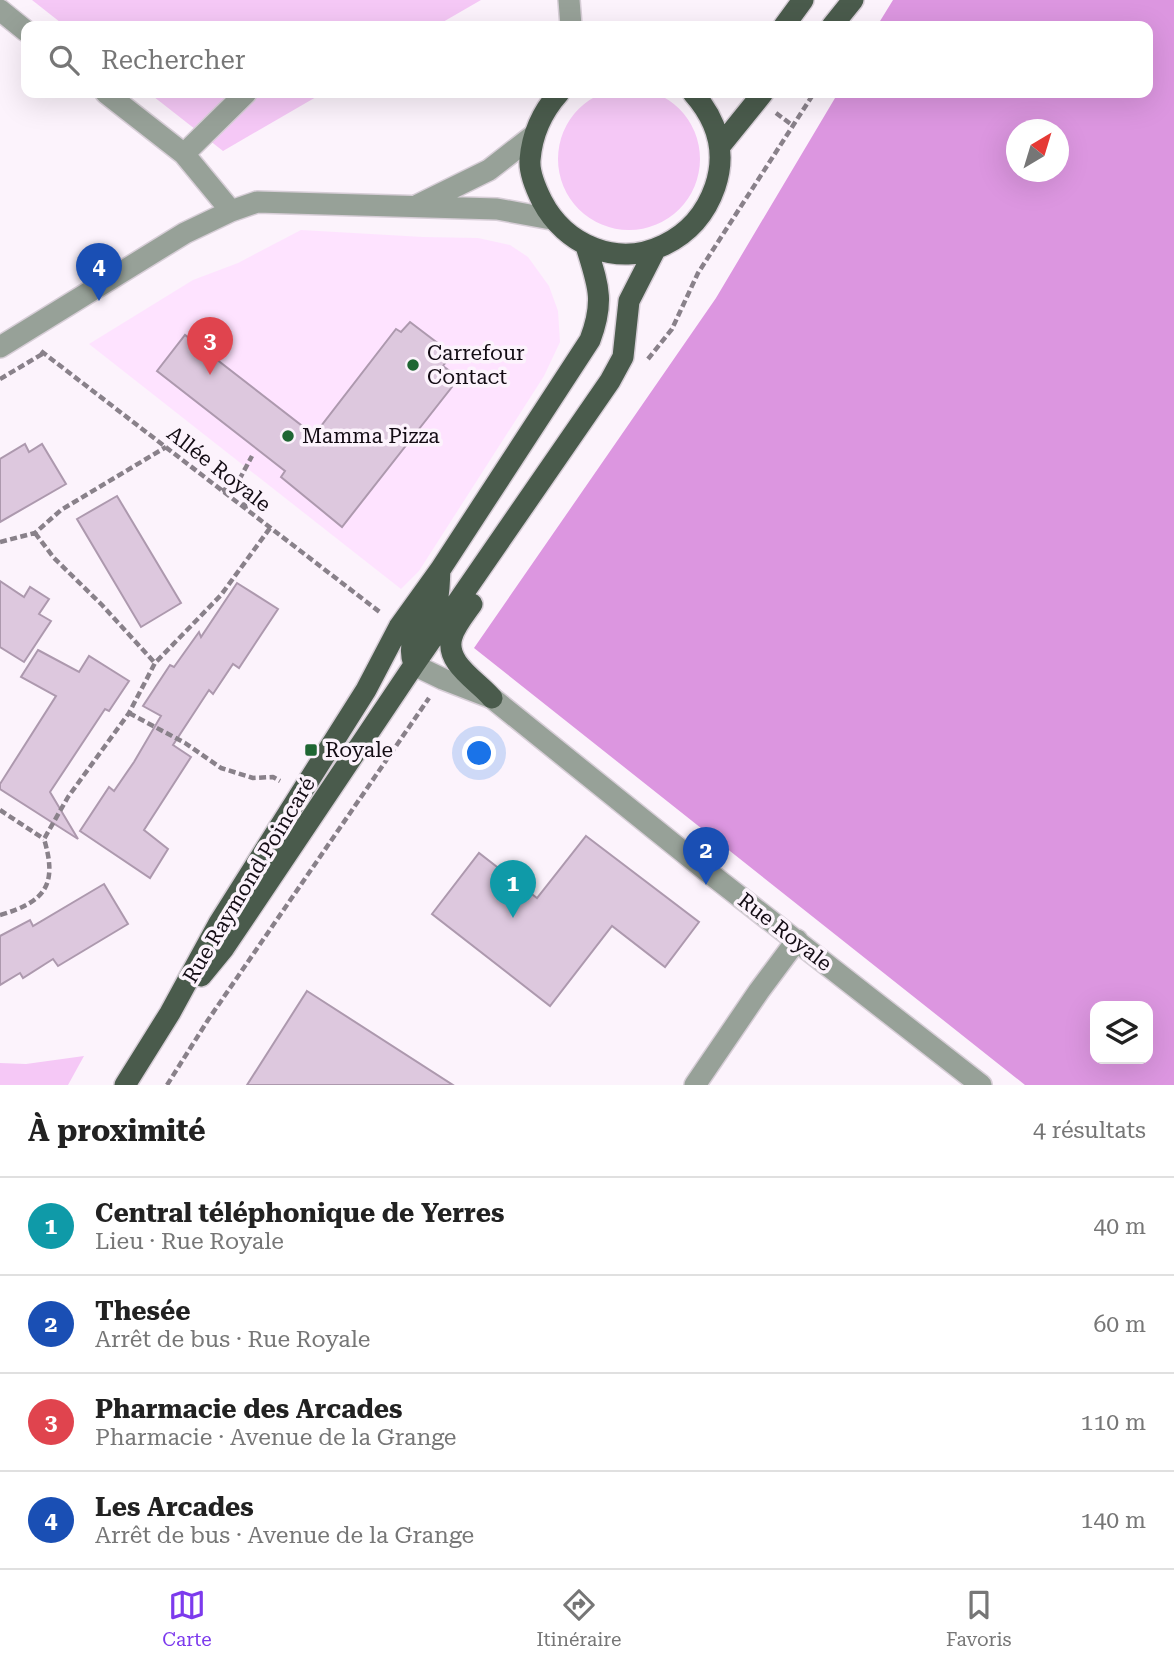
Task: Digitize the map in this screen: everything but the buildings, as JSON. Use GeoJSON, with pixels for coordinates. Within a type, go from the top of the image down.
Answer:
{"type":"FeatureCollection","features":[{"type":"Feature","properties":{"kind":"main road"},"geometry":{"type":"LineString","coordinates":[[788,21],[803,0]]}},
{"type":"Feature","properties":{"kind":"main road"},"geometry":{"type":"LineString","coordinates":[[836,21],[853,0]]}},
{"type":"Feature","properties":{"kind":"main road"},"geometry":{"type":"LineString","coordinates":[[554,98],[545,108],[534,135],[530,163],[536,190],[551,219],[586,246],[621,254],[655,250],[677,239],[700,218],[712,195],[721,171],[721,145],[710,116],[697,98]]}},
{"type":"Feature","properties":{"kind":"main road"},"geometry":{"type":"LineString","coordinates":[[721,145],[759,98]]}},
{"type":"Feature","properties":{"kind":"main road","name":"Rue Raymond Poincaré"},"geometry":{"type":"LineString","coordinates":[[125,1085],[170,1013],[219,923],[366,690],[399,627],[440,570],[590,340],[600,301],[586,246]]}},
{"type":"Feature","properties":{"kind":"main road","name":"Rue Raymond Poincaré"},"geometry":{"type":"LineString","coordinates":[[170,1013],[224,948],[521,507],[610,381],[623,357],[629,301],[655,250]]}},
{"type":"Feature","properties":{"kind":"main road","name":"Rue Raymond Poincaré"},"geometry":{"type":"LineString","coordinates":[[492,698],[455,661],[450,647],[452,635],[513,539],[521,507]]}},
{"type":"Feature","properties":{"kind":"main road","name":"Rue Raymond Poincaré"},"geometry":{"type":"LineString","coordinates":[[414,665],[410,653],[413,639],[437,602],[440,570]]}},
{"type":"Feature","properties":{"kind":"street"},"geometry":{"type":"LineString","coordinates":[[569,0],[571,21]]}},
{"type":"Feature","properties":{"kind":"street"},"geometry":{"type":"LineString","coordinates":[[0,10],[21,27]]}},
{"type":"Feature","properties":{"kind":"street"},"geometry":{"type":"LineString","coordinates":[[112,98],[184,154],[231,211]]}},
{"type":"Feature","properties":{"kind":"street"},"geometry":{"type":"LineString","coordinates":[[184,154],[241,98]]}},
{"type":"Feature","properties":{"kind":"street"},"geometry":{"type":"LineString","coordinates":[[413,208],[489,170],[534,135]]}},
{"type":"Feature","properties":{"kind":"street"},"geometry":{"type":"LineString","coordinates":[[0,347],[186,233],[231,211],[257,202],[497,209],[551,219]]}},
{"type":"Feature","properties":{"kind":"street","name":"Rue Royale"},"geometry":{"type":"LineString","coordinates":[[414,665],[492,698],[981,1085]]}},
{"type":"Feature","properties":{"kind":"street"},"geometry":{"type":"LineString","coordinates":[[695,1085],[797,940]]}},
{"type":"Feature","properties":{"kind":"path","name":"Allée Royale"},"geometry":{"type":"LineString","coordinates":[[20,335],[399,627]]}},
{"type":"Feature","properties":{"kind":"path"},"geometry":{"type":"LineString","coordinates":[[0,379],[44,353]]}},
{"type":"Feature","properties":{"kind":"path"},"geometry":{"type":"LineString","coordinates":[[0,542],[35,533],[61,510],[166,447]]}},
{"type":"Feature","properties":{"kind":"path"},"geometry":{"type":"LineString","coordinates":[[222,491],[238,482],[252,456]]}},
{"type":"Feature","properties":{"kind":"path"},"geometry":{"type":"LineString","coordinates":[[238,482],[246,509]]}},
{"type":"Feature","properties":{"kind":"path"},"geometry":{"type":"LineString","coordinates":[[44,839],[68,797],[129,713],[155,663],[221,595],[270,528]]}},
{"type":"Feature","properties":{"kind":"path"},"geometry":{"type":"LineString","coordinates":[[35,533],[54,558],[155,663]]}},
{"type":"Feature","properties":{"kind":"path"},"geometry":{"type":"LineString","coordinates":[[129,713],[185,743],[220,768],[253,778],[273,777],[280,781]]}},
{"type":"Feature","properties":{"kind":"path"},"geometry":{"type":"LineString","coordinates":[[167,1085],[208,1020],[412,721]]}},
{"type":"Feature","properties":{"kind":"path"},"geometry":{"type":"LineString","coordinates":[[0,810],[44,839],[49,857],[49,870],[43,891],[35,901],[0,915]]}},
{"type":"Feature","properties":{"kind":"shaded area"},"geometry":{"type":"Polygon","coordinates":[[[32,0],[481,0],[445,21],[59,21],[32,0]]]}},
{"type":"Feature","properties":{"kind":"shaded area"},"geometry":{"type":"Polygon","coordinates":[[[893,0],[1174,0],[1174,1085],[1025,1085],[474,648],[716,298],[835,98],[1153,98],[1153,21],[880,21],[893,0]]]}},
{"type":"Feature","properties":{"kind":"shaded area"},"geometry":{"type":"Polygon","coordinates":[[[155,98],[314,98],[223,151],[155,98]]]}},
{"type":"Feature","properties":{"kind":"shaded area"},"geometry":{"type":"Polygon","coordinates":[[[593,98],[665,98],[688,120],[699,145],[699,173],[688,198],[668,218],[643,229],[615,229],[590,218],[570,198],[559,173],[559,145],[563,132],[579,109],[593,98]]]}},
{"type":"Feature","properties":{"kind":"shaded area"},"geometry":{"type":"Polygon","coordinates":[[[301,230],[478,238],[510,245],[528,257],[549,286],[558,311],[560,342],[544,376],[419,571],[401,589],[89,344],[193,280],[238,263],[301,230]]]}},
{"type":"Feature","properties":{"kind":"shaded area"},"geometry":{"type":"Polygon","coordinates":[[[84,1056],[68,1085],[0,1085],[0,1063],[26,1064],[84,1056]]]}},
{"type":"Feature","properties":{"kind":"place","name":"Les Arcades"},"geometry":{"type":"Point","coordinates":[99,301]}},
{"type":"Feature","properties":{"kind":"place","name":"Carrefour Contact"},"geometry":{"type":"Point","coordinates":[413,365]}},
{"type":"Feature","properties":{"kind":"place","name":"Pharmacie des Arcades"},"geometry":{"type":"Point","coordinates":[210,375]}},
{"type":"Feature","properties":{"kind":"place","name":"Mamma Pizza"},"geometry":{"type":"Point","coordinates":[288,436]}},
{"type":"Feature","properties":{"kind":"place","name":"Royale"},"geometry":{"type":"Point","coordinates":[311,750]}},
{"type":"Feature","properties":{"kind":"place","name":"Thesée"},"geometry":{"type":"Point","coordinates":[706,885]}},
{"type":"Feature","properties":{"kind":"place","name":"Central téléphonique de Yerres"},"geometry":{"type":"Point","coordinates":[513,918]}}]}
